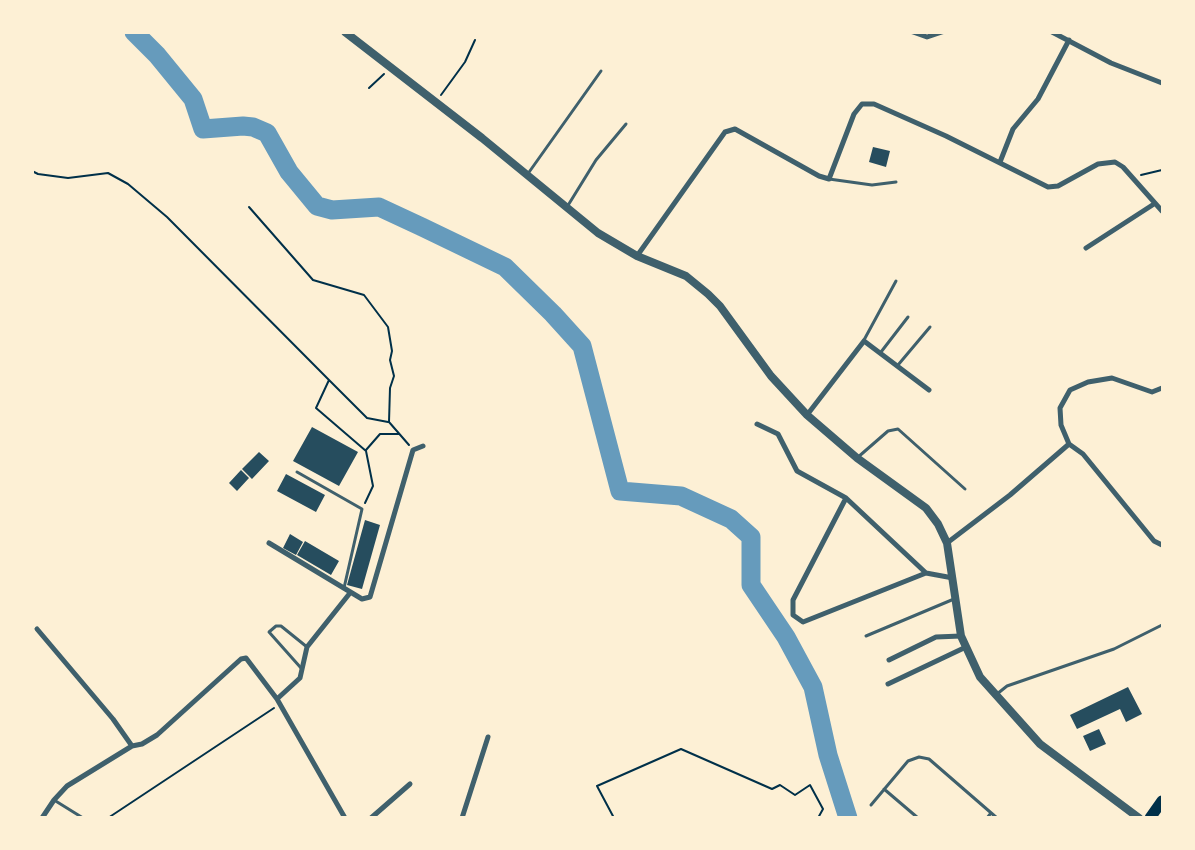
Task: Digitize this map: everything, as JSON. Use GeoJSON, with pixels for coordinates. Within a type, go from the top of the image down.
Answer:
{"type":"FeatureCollection","features":[{"type":"Feature","properties":{"kind":"highway"},"geometry":{"type":"LineString","coordinates":[[1154,816],[1162,801]]}},
{"type":"Feature","properties":{"kind":"street"},"geometry":{"type":"LineString","coordinates":[[346,32],[598,233],[637,256],[686,276],[708,294],[720,306],[771,376],[807,415],[857,458],[926,508],[938,524],[947,544],[961,636],[980,677],[995,696],[1040,744],[1139,818]]}},
{"type":"Feature","properties":{"kind":"street"},"geometry":{"type":"LineString","coordinates":[[913,32],[927,37],[942,32]]}},
{"type":"Feature","properties":{"kind":"street"},"geometry":{"type":"LineString","coordinates":[[1052,32],[1111,63],[1162,84]]}},
{"type":"Feature","properties":{"kind":"street"},"geometry":{"type":"LineString","coordinates":[[1000,162],[1013,129],[1038,99],[1069,40]]}},
{"type":"Feature","properties":{"kind":"street"},"geometry":{"type":"LineString","coordinates":[[637,256],[725,132],[735,130],[819,176],[829,179],[854,114],[862,104],[874,104],[1000,162],[1048,187],[1058,186],[1105,162],[1115,162],[1123,166],[1162,211]]}},
{"type":"Feature","properties":{"kind":"street"},"geometry":{"type":"LineString","coordinates":[[1086,248],[1154,204]]}},
{"type":"Feature","properties":{"kind":"street"},"geometry":{"type":"LineString","coordinates":[[807,415],[864,341],[929,390]]}},
{"type":"Feature","properties":{"kind":"street"},"geometry":{"type":"LineString","coordinates":[[1162,388],[1152,392],[1112,378],[1088,382],[1070,390],[1060,408],[1061,425],[1069,444],[1084,454],[1154,541],[1162,545]]}},
{"type":"Feature","properties":{"kind":"street"},"geometry":{"type":"LineString","coordinates":[[757,424],[778,434],[797,471],[846,498],[926,573]]}},
{"type":"Feature","properties":{"kind":"street"},"geometry":{"type":"LineString","coordinates":[[947,544],[1010,495],[1069,444]]}},
{"type":"Feature","properties":{"kind":"street"},"geometry":{"type":"LineString","coordinates":[[269,543],[350,593],[362,599],[370,597],[413,450],[423,446]]}},
{"type":"Feature","properties":{"kind":"street"},"geometry":{"type":"LineString","coordinates":[[846,498],[793,600],[793,615],[803,622],[926,573],[953,578]]}},
{"type":"Feature","properties":{"kind":"street"},"geometry":{"type":"LineString","coordinates":[[279,702],[300,678],[304,670],[307,647],[350,593]]}},
{"type":"Feature","properties":{"kind":"street"},"geometry":{"type":"LineString","coordinates":[[37,629],[113,719],[132,746]]}},
{"type":"Feature","properties":{"kind":"street"},"geometry":{"type":"LineString","coordinates":[[889,660],[936,637],[961,636]]}},
{"type":"Feature","properties":{"kind":"street"},"geometry":{"type":"LineString","coordinates":[[888,684],[966,647]]}},
{"type":"Feature","properties":{"kind":"street"},"geometry":{"type":"LineString","coordinates":[[42,818],[54,800],[67,786],[132,746],[142,744],[157,735],[241,659],[246,658],[250,660],[279,702],[345,818]]}},
{"type":"Feature","properties":{"kind":"street"},"geometry":{"type":"LineString","coordinates":[[462,818],[488,737]]}},
{"type":"Feature","properties":{"kind":"street"},"geometry":{"type":"LineString","coordinates":[[371,818],[410,784]]}},
{"type":"Feature","properties":{"kind":"lane"},"geometry":{"type":"LineString","coordinates":[[526,175],[601,71]]}},
{"type":"Feature","properties":{"kind":"lane"},"geometry":{"type":"LineString","coordinates":[[567,208],[596,160],[626,124]]}},
{"type":"Feature","properties":{"kind":"lane"},"geometry":{"type":"LineString","coordinates":[[829,179],[872,185],[896,182]]}},
{"type":"Feature","properties":{"kind":"lane"},"geometry":{"type":"LineString","coordinates":[[864,341],[896,281]]}},
{"type":"Feature","properties":{"kind":"lane"},"geometry":{"type":"LineString","coordinates":[[881,352],[908,317]]}},
{"type":"Feature","properties":{"kind":"lane"},"geometry":{"type":"LineString","coordinates":[[898,365],[930,327]]}},
{"type":"Feature","properties":{"kind":"lane"},"geometry":{"type":"LineString","coordinates":[[857,458],[888,431],[898,429],[965,489]]}},
{"type":"Feature","properties":{"kind":"lane"},"geometry":{"type":"LineString","coordinates":[[297,472],[362,509],[344,588]]}},
{"type":"Feature","properties":{"kind":"lane"},"geometry":{"type":"LineString","coordinates":[[866,636],[954,599]]}},
{"type":"Feature","properties":{"kind":"lane"},"geometry":{"type":"LineString","coordinates":[[995,696],[1006,686],[1114,649],[1162,624]]}},
{"type":"Feature","properties":{"kind":"lane"},"geometry":{"type":"LineString","coordinates":[[304,670],[269,632],[276,626],[281,626],[307,647]]}},
{"type":"Feature","properties":{"kind":"lane"},"geometry":{"type":"LineString","coordinates":[[871,805],[908,762],[919,757],[929,758],[998,818]]}},
{"type":"Feature","properties":{"kind":"lane"},"geometry":{"type":"LineString","coordinates":[[884,789],[918,818]]}},
{"type":"Feature","properties":{"kind":"lane"},"geometry":{"type":"LineString","coordinates":[[54,800],[83,818]]}},
{"type":"Feature","properties":{"kind":"lane"},"geometry":{"type":"LineString","coordinates":[[987,818],[991,813]]}},
{"type":"Feature","properties":{"kind":"path"},"geometry":{"type":"LineString","coordinates":[[436,102],[465,62],[475,40]]}},
{"type":"Feature","properties":{"kind":"path"},"geometry":{"type":"LineString","coordinates":[[369,88],[391,67]]}},
{"type":"Feature","properties":{"kind":"path"},"geometry":{"type":"LineString","coordinates":[[1133,177],[1162,170]]}},
{"type":"Feature","properties":{"kind":"path"},"geometry":{"type":"LineString","coordinates":[[32,171],[38,174],[68,178],[108,173],[128,184],[167,217],[367,418],[389,422],[413,450]]}},
{"type":"Feature","properties":{"kind":"path"},"geometry":{"type":"LineString","coordinates":[[249,207],[313,280],[364,295],[388,327],[392,351],[390,360],[394,376],[390,388],[389,422]]}},
{"type":"Feature","properties":{"kind":"path"},"geometry":{"type":"LineString","coordinates":[[329,380],[316,408],[366,451],[374,486],[362,509]]}},
{"type":"Feature","properties":{"kind":"path"},"geometry":{"type":"LineString","coordinates":[[366,451],[380,434],[399,434]]}},
{"type":"Feature","properties":{"kind":"path"},"geometry":{"type":"LineString","coordinates":[[108,818],[279,702]]}},
{"type":"Feature","properties":{"kind":"path"},"geometry":{"type":"LineString","coordinates":[[614,818],[597,786],[682,749],[772,789],[780,784],[795,795],[810,785],[823,809],[818,818]]}},
{"type":"Feature","properties":{"kind":"building"},"geometry":{"type":"Polygon","coordinates":[[[873,147],[890,151],[886,167],[869,162],[873,147]]]}},
{"type":"Feature","properties":{"kind":"building"},"geometry":{"type":"Polygon","coordinates":[[[312,427],[358,452],[339,486],[293,461],[312,427]]]}},
{"type":"Feature","properties":{"kind":"building"},"geometry":{"type":"Polygon","coordinates":[[[259,452],[269,461],[252,479],[242,469],[259,452]]]}},
{"type":"Feature","properties":{"kind":"building"},"geometry":{"type":"Polygon","coordinates":[[[241,470],[249,478],[237,491],[229,483],[241,470]]]}},
{"type":"Feature","properties":{"kind":"building"},"geometry":{"type":"Polygon","coordinates":[[[286,474],[325,495],[316,512],[277,491],[286,474]]]}},
{"type":"Feature","properties":{"kind":"building"},"geometry":{"type":"Polygon","coordinates":[[[365,520],[380,525],[362,589],[347,585],[365,520]]]}},
{"type":"Feature","properties":{"kind":"building"},"geometry":{"type":"Polygon","coordinates":[[[290,534],[303,542],[296,555],[283,548],[290,534]]]}},
{"type":"Feature","properties":{"kind":"building"},"geometry":{"type":"Polygon","coordinates":[[[305,541],[339,561],[331,575],[297,555],[305,541]]]}},
{"type":"Feature","properties":{"kind":"building"},"geometry":{"type":"Polygon","coordinates":[[[1128,687],[1142,714],[1126,722],[1120,709],[1077,729],[1070,715],[1128,687]]]}},
{"type":"Feature","properties":{"kind":"building"},"geometry":{"type":"Polygon","coordinates":[[[1099,729],[1106,744],[1090,751],[1083,736],[1099,729]]]}},
{"type":"Feature","properties":{"kind":"waterway"},"geometry":{"type":"LineString","coordinates":[[134,32],[157,55],[193,99],[203,129],[243,126],[253,127],[267,133],[289,172],[317,206],[332,210],[379,207],[505,267],[553,314],[582,346],[620,491],[681,496],[731,519],[751,537],[751,585],[786,637],[813,687],[828,755],[848,818]]}}]}
